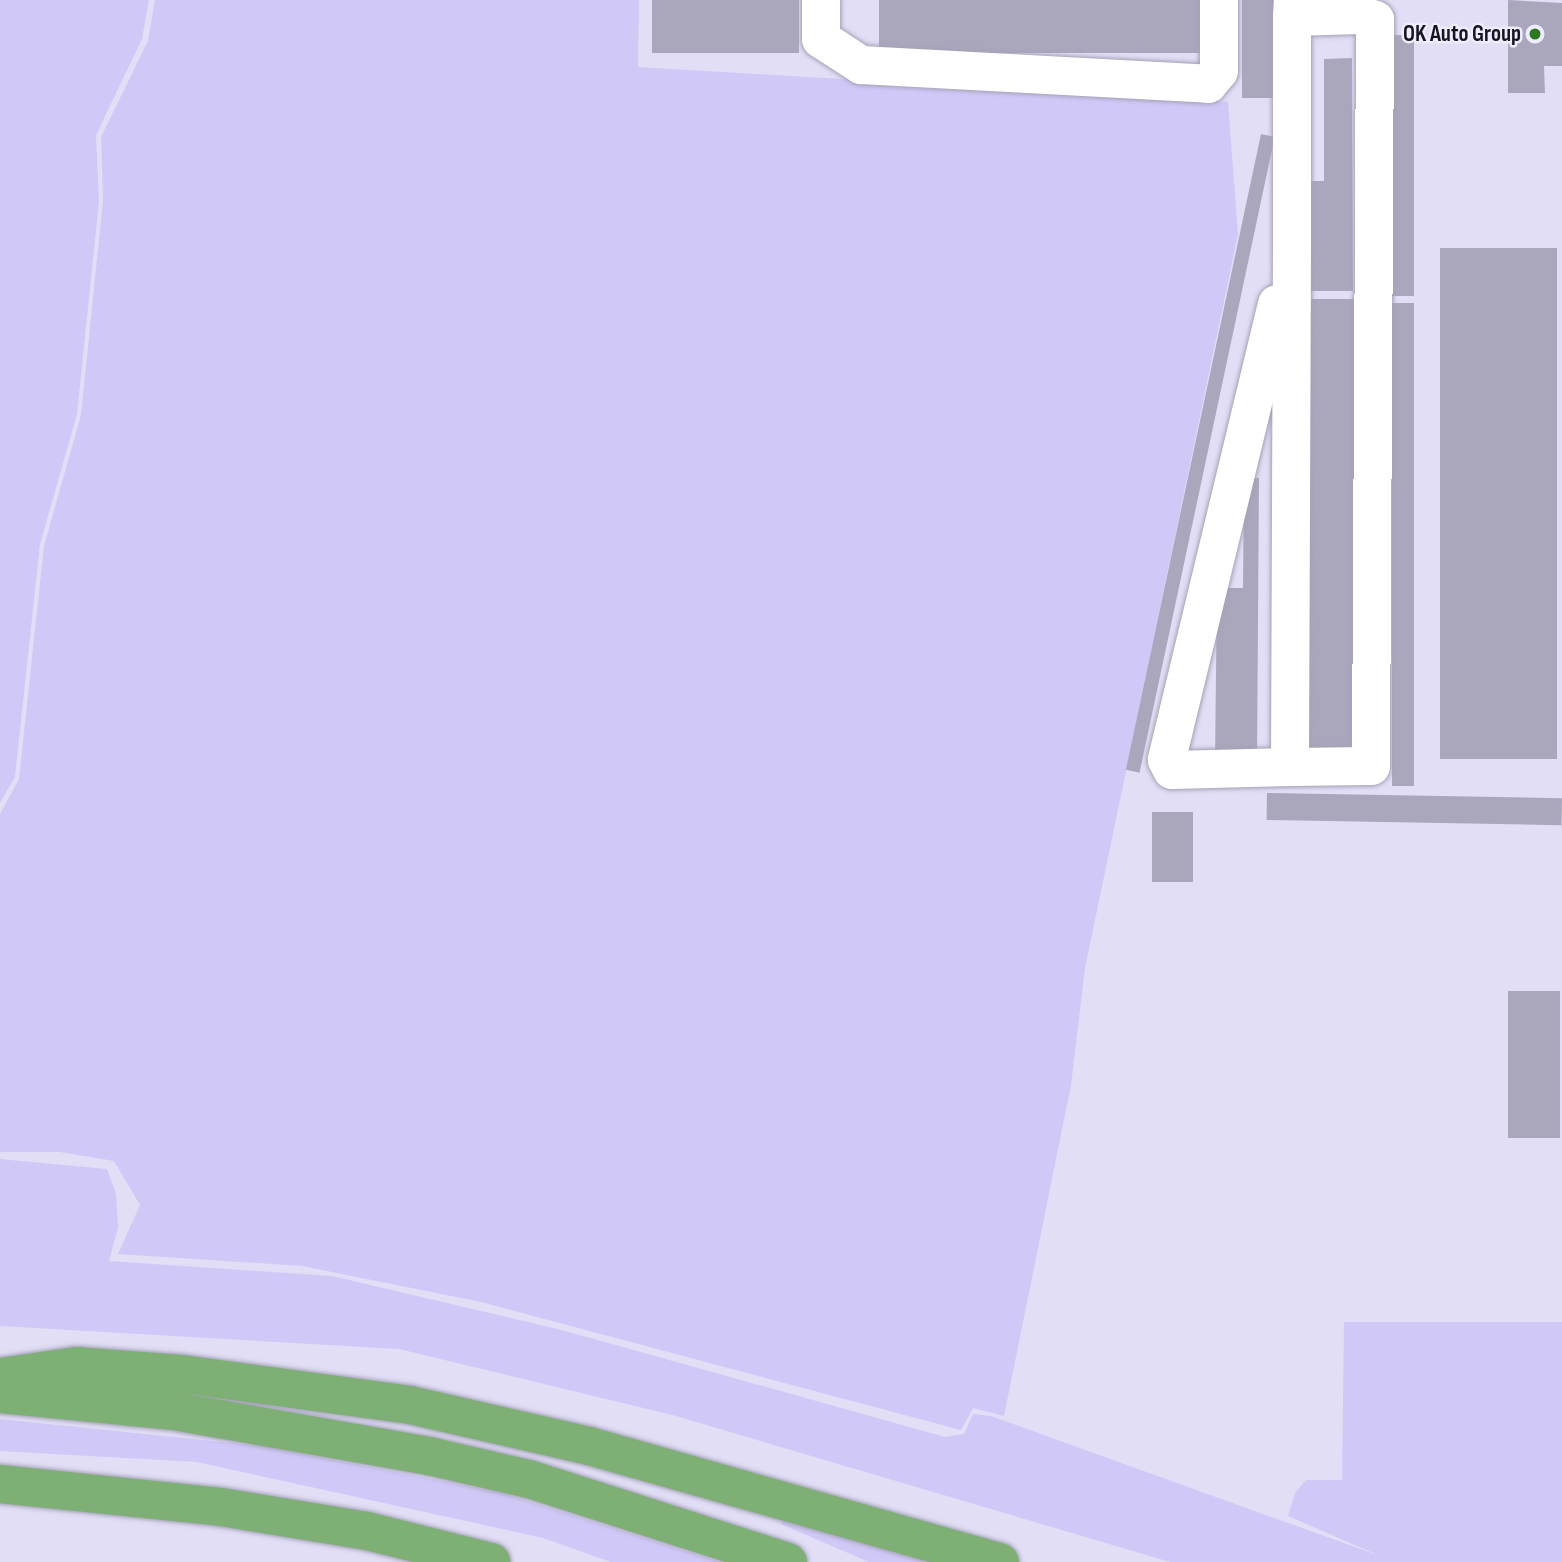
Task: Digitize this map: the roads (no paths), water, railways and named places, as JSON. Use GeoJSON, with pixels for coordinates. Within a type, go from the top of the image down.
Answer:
{"type":"FeatureCollection","features":[{"type":"Feature","properties":{"kind":"highway"},"geometry":{"type":"LineString","coordinates":[[0,1377],[89,1367],[182,1374],[410,1405],[589,1446],[1000,1562]]}},
{"type":"Feature","properties":{"kind":"highway"},"geometry":{"type":"LineString","coordinates":[[0,1394],[174,1411],[429,1456],[529,1479],[788,1562]]}},
{"type":"Feature","properties":{"kind":"highway"},"geometry":{"type":"LineString","coordinates":[[0,1484],[221,1507],[367,1531],[482,1560]]}},
{"type":"Feature","properties":{"kind":"lane"},"geometry":{"type":"LineString","coordinates":[[821,0],[821,39],[861,65],[1208,84],[1219,71],[1219,0]]}},
{"type":"Feature","properties":{"kind":"lane"},"geometry":{"type":"LineString","coordinates":[[1290,767],[1292,248],[1292,8],[1360,15],[1375,20],[1371,766],[1172,770],[1167,760],[1222,520],[1292,248]]}},
{"type":"Feature","properties":{"kind":"place","name":"OK Auto Group"},"geometry":{"type":"Point","coordinates":[1535,34]}}]}
